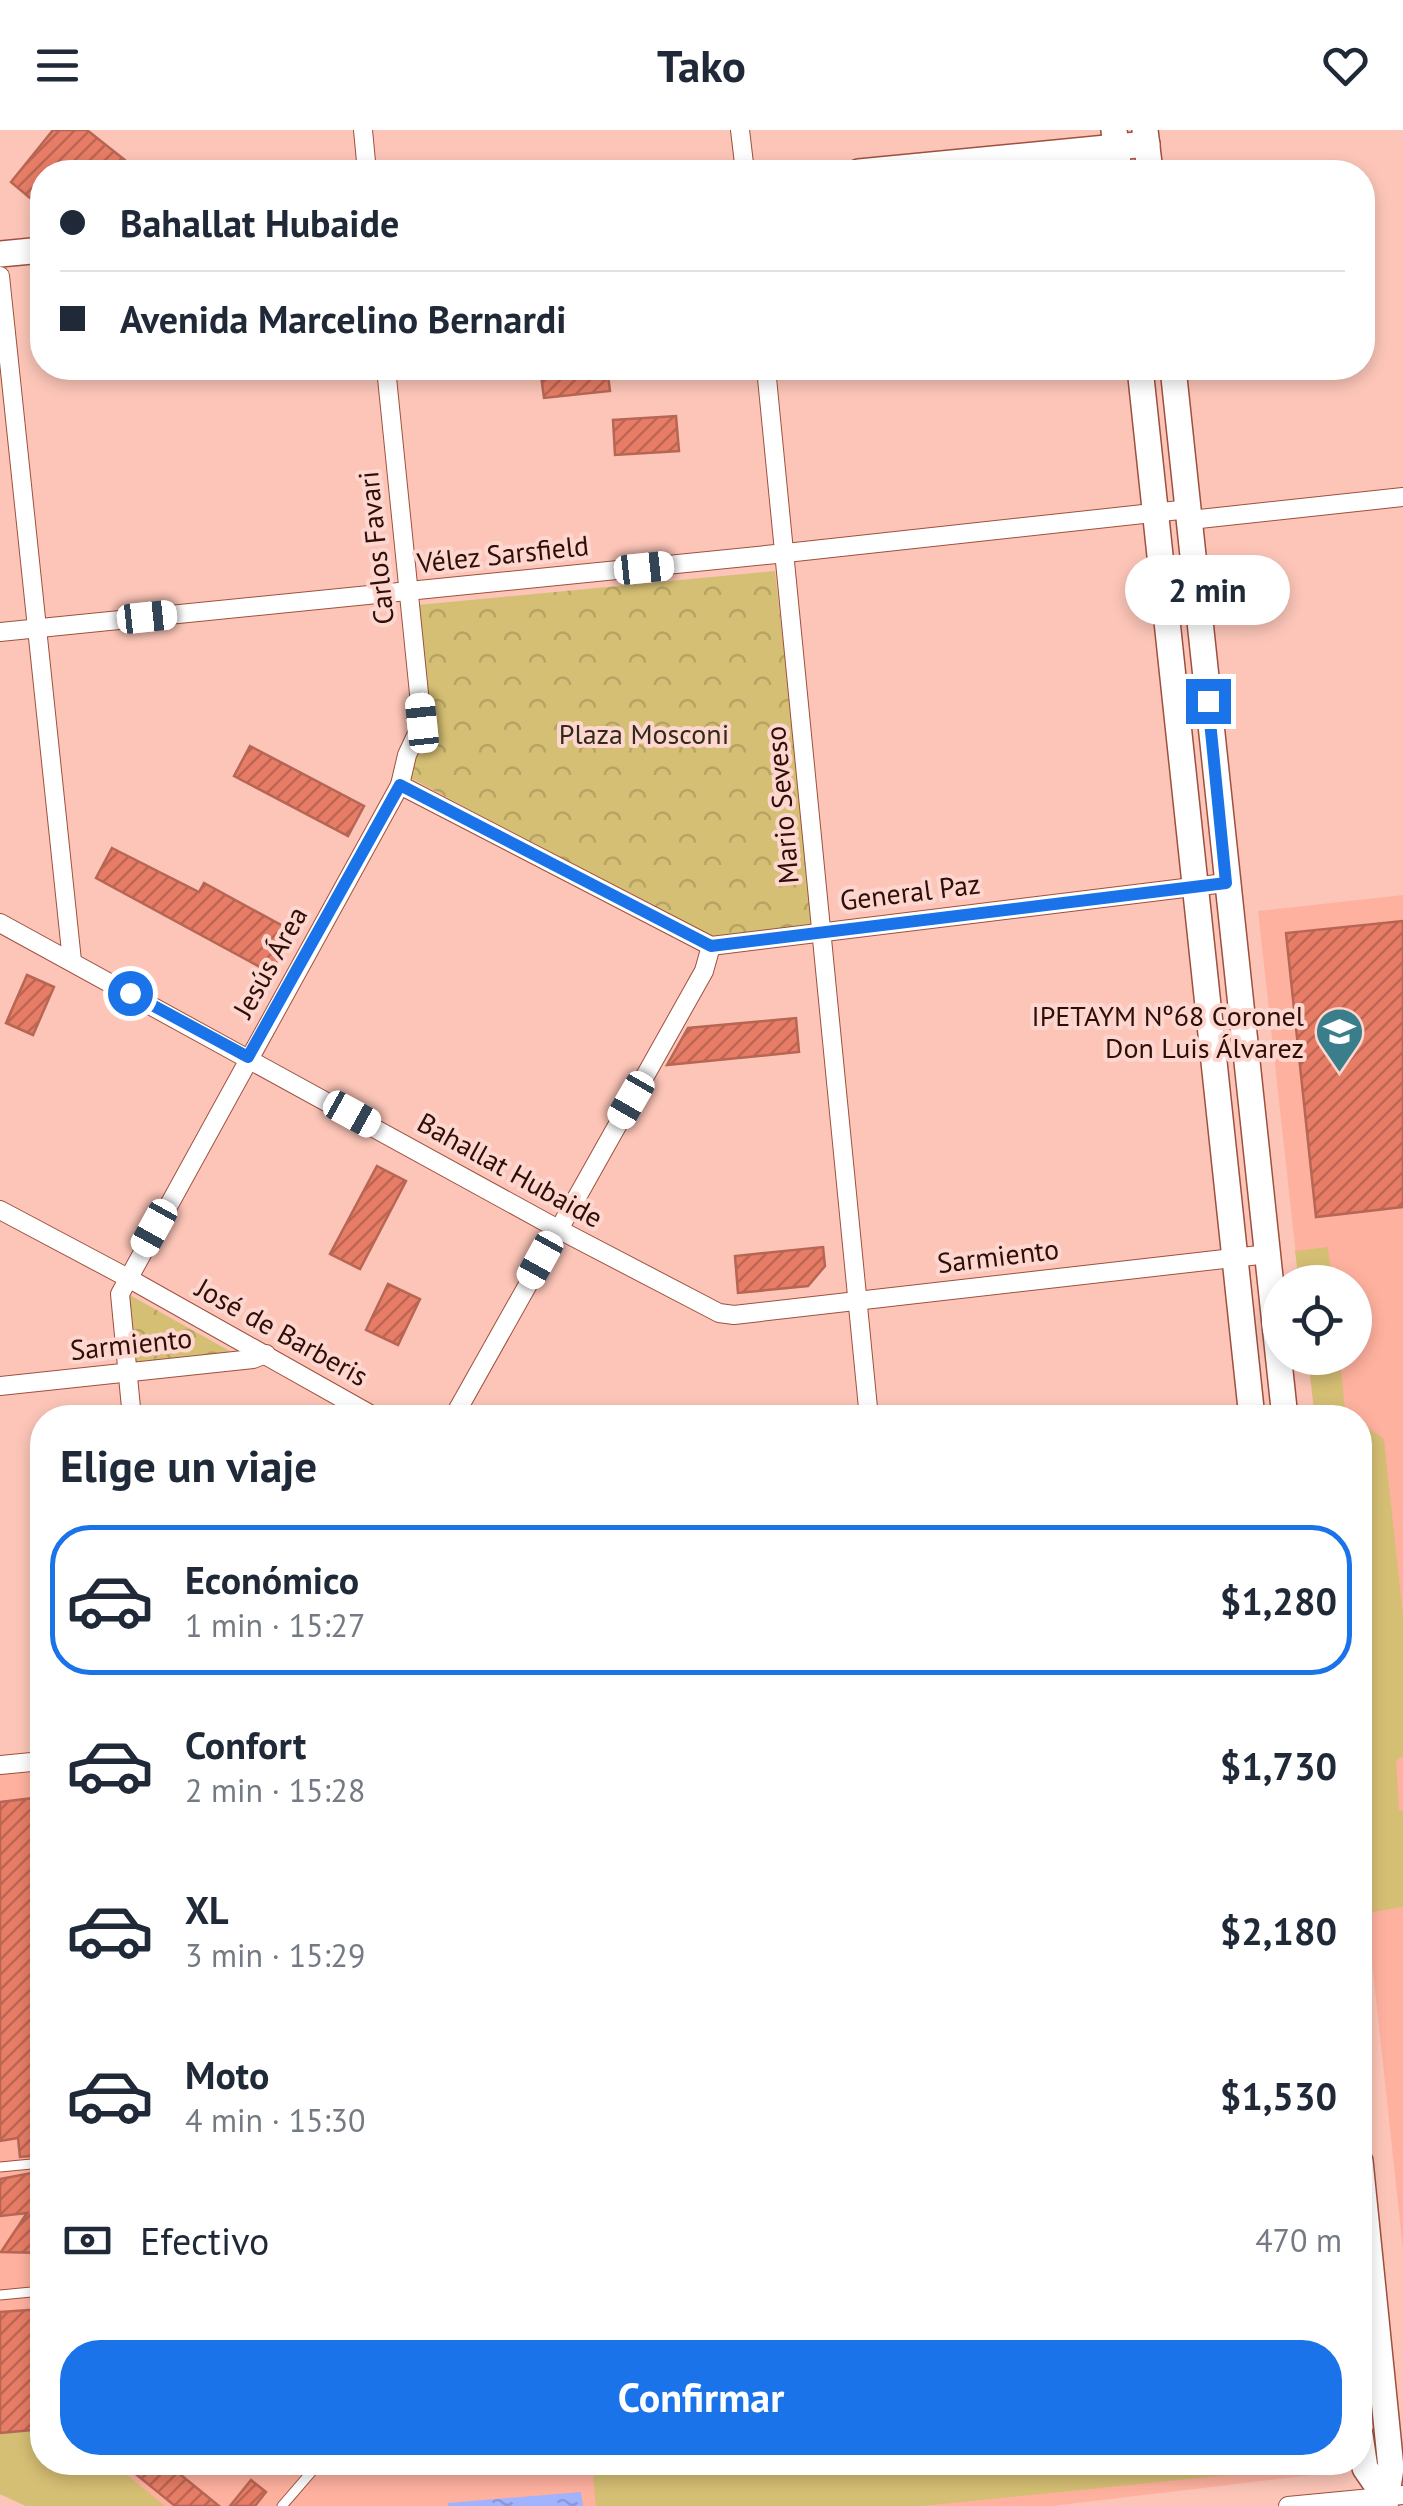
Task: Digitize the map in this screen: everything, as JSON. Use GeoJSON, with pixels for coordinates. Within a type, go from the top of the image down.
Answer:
{"type":"FeatureCollection","features":[{"type":"Feature","properties":{"kind":"main road"},"geometry":{"type":"LineString","coordinates":[[999,160],[1116,150],[1146,137]]}},
{"type":"Feature","properties":{"kind":"main road"},"geometry":{"type":"LineString","coordinates":[[0,254],[30,251]]}},
{"type":"Feature","properties":{"kind":"main road"},"geometry":{"type":"LineString","coordinates":[[1141,380],[1251,1405]]}},
{"type":"Feature","properties":{"kind":"main road"},"geometry":{"type":"LineString","coordinates":[[1174,380],[1284,1405]]}},
{"type":"Feature","properties":{"kind":"main road"},"geometry":{"type":"LineString","coordinates":[[1372,2321],[1391,2499]]}},
{"type":"Feature","properties":{"kind":"main road"},"geometry":{"type":"LineString","coordinates":[[1371,2475],[1391,2499]]}},
{"type":"Feature","properties":{"kind":"street"},"geometry":{"type":"LineString","coordinates":[[362,130],[366,160]]}},
{"type":"Feature","properties":{"kind":"street"},"geometry":{"type":"LineString","coordinates":[[740,130],[744,160]]}},
{"type":"Feature","properties":{"kind":"street"},"geometry":{"type":"LineString","coordinates":[[0,276],[72,961]]}},
{"type":"Feature","properties":{"kind":"street","name":"Carlos Favari"},"geometry":{"type":"LineString","coordinates":[[387,380],[422,723]]}},
{"type":"Feature","properties":{"kind":"street","name":"Mario Seveso"},"geometry":{"type":"LineString","coordinates":[[767,380],[868,1405]]}},
{"type":"Feature","properties":{"kind":"street","name":"Vélez Sarsfield"},"geometry":{"type":"LineString","coordinates":[[0,632],[1155,514],[1403,498]]}},
{"type":"Feature","properties":{"kind":"street","name":"Jesús Área"},"geometry":{"type":"LineString","coordinates":[[128,1278],[400,785],[422,723]]}},
{"type":"Feature","properties":{"kind":"street"},"geometry":{"type":"LineString","coordinates":[[400,785],[711,946],[704,970],[461,1405]]}},
{"type":"Feature","properties":{"kind":"street","name":"General Paz"},"geometry":{"type":"LineString","coordinates":[[711,946],[1226,883]]}},
{"type":"Feature","properties":{"kind":"street","name":"Bahallat Hubaide"},"geometry":{"type":"LineString","coordinates":[[0,923],[558,1229],[701,1304],[734,1315]]}},
{"type":"Feature","properties":{"kind":"street","name":"José de Barberis"},"geometry":{"type":"LineString","coordinates":[[0,1210],[354,1405]]}},
{"type":"Feature","properties":{"kind":"street","name":"Sarmiento"},"geometry":{"type":"LineString","coordinates":[[734,1315],[1268,1254]]}},
{"type":"Feature","properties":{"kind":"street"},"geometry":{"type":"LineString","coordinates":[[128,1278],[120,1302],[131,1405]]}},
{"type":"Feature","properties":{"kind":"street","name":"Sarmiento"},"geometry":{"type":"LineString","coordinates":[[0,1386],[252,1359],[266,1354]]}},
{"type":"Feature","properties":{"kind":"street"},"geometry":{"type":"LineString","coordinates":[[0,1765],[30,1762]]}},
{"type":"Feature","properties":{"kind":"street"},"geometry":{"type":"LineString","coordinates":[[1288,2506],[1391,2499]]}},
{"type":"Feature","properties":{"kind":"lane"},"geometry":{"type":"LineString","coordinates":[[0,2167],[30,2163]]}},
{"type":"Feature","properties":{"kind":"lane"},"geometry":{"type":"LineString","coordinates":[[0,2296],[30,2292]]}},
{"type":"Feature","properties":{"kind":"lane"},"geometry":{"type":"LineString","coordinates":[[282,2506],[309,2475]]}},
{"type":"Feature","properties":{"kind":"shaded area"},"geometry":{"type":"Polygon","coordinates":[[[1403,895],[1403,2249],[1372,1963],[1372,1405],[1314,1405],[1310,1375],[1372,1375],[1372,1265],[1297,1265],[1258,911],[1403,895]]]}},
{"type":"Feature","properties":{"kind":"shaded area"},"geometry":{"type":"Polygon","coordinates":[[[30,1770],[30,2475],[1312,2475],[1052,2506],[26,2506],[0,2494],[0,1774],[30,1770]]]}},
{"type":"Feature","properties":{"kind":"green space","name":"Plaza Mosconi"},"geometry":{"type":"Polygon","coordinates":[[[775,571],[815,923],[711,939],[407,776],[431,727],[418,605],[775,571]]]}},
{"type":"Feature","properties":{"kind":"green space"},"geometry":{"type":"Polygon","coordinates":[[[1328,1247],[1330,1265],[1297,1265],[1295,1251],[1328,1247]]]}},
{"type":"Feature","properties":{"kind":"green space"},"geometry":{"type":"Polygon","coordinates":[[[128,1294],[235,1354],[132,1367],[128,1294]]]}},
{"type":"Feature","properties":{"kind":"green space"},"geometry":{"type":"Polygon","coordinates":[[[1310,1375],[1342,1375],[1344,1405],[1314,1405],[1310,1375]]]}},
{"type":"Feature","properties":{"kind":"green space"},"geometry":{"type":"Polygon","coordinates":[[[1372,1430],[1384,1439],[1403,1616],[1403,1756],[1396,1761],[1399,1810],[1403,1811],[1403,1907],[1372,1912],[1372,1430]]]}},
{"type":"Feature","properties":{"kind":"green space"},"geometry":{"type":"Polygon","coordinates":[[[30,2430],[30,2475],[127,2475],[165,2506],[26,2506],[0,2494],[0,2433],[30,2430]]]}},
{"type":"Feature","properties":{"kind":"green space"},"geometry":{"type":"Polygon","coordinates":[[[1227,2475],[922,2506],[596,2506],[593,2478],[1227,2475]]]}},
{"type":"Feature","properties":{"kind":"water"},"geometry":{"type":"Polygon","coordinates":[[[581,2492],[583,2506],[448,2506],[448,2503],[581,2492]]]}},
{"type":"Feature","properties":{"kind":"building"},"geometry":{"type":"Polygon","coordinates":[[[53,130],[87,130],[125,160],[30,160],[30,198],[11,182],[53,130]]]}},
{"type":"Feature","properties":{"kind":"building"},"geometry":{"type":"Polygon","coordinates":[[[542,380],[609,380],[610,391],[544,398],[542,380]]]}},
{"type":"Feature","properties":{"kind":"building"},"geometry":{"type":"Polygon","coordinates":[[[676,416],[679,451],[615,455],[613,420],[676,416]]]}},
{"type":"Feature","properties":{"kind":"building"},"geometry":{"type":"Polygon","coordinates":[[[250,746],[364,806],[348,836],[234,776],[250,746]]]}},
{"type":"Feature","properties":{"kind":"building"},"geometry":{"type":"Polygon","coordinates":[[[112,848],[199,892],[204,883],[294,932],[271,973],[96,878],[112,848]]]}},
{"type":"Feature","properties":{"kind":"building","name":"IPETAYM Nº68 Coronel Don Luis Álvarez"},"geometry":{"type":"Polygon","coordinates":[[[1403,921],[1403,1207],[1316,1217],[1286,933],[1403,921]]]}},
{"type":"Feature","properties":{"kind":"building"},"geometry":{"type":"Polygon","coordinates":[[[27,975],[54,987],[33,1035],[6,1023],[27,975]]]}},
{"type":"Feature","properties":{"kind":"building"},"geometry":{"type":"Polygon","coordinates":[[[796,1018],[799,1052],[667,1065],[688,1028],[796,1018]]]}},
{"type":"Feature","properties":{"kind":"building"},"geometry":{"type":"Polygon","coordinates":[[[377,1166],[406,1181],[360,1269],[330,1254],[377,1166]]]}},
{"type":"Feature","properties":{"kind":"building"},"geometry":{"type":"Polygon","coordinates":[[[823,1247],[825,1266],[808,1286],[738,1293],[735,1256],[823,1247]]]}},
{"type":"Feature","properties":{"kind":"building"},"geometry":{"type":"Polygon","coordinates":[[[388,1284],[420,1299],[398,1345],[366,1330],[388,1284]]]}},
{"type":"Feature","properties":{"kind":"building"},"geometry":{"type":"Polygon","coordinates":[[[30,1798],[30,2156],[20,2157],[18,2138],[0,2141],[0,1802],[30,1798]]]}},
{"type":"Feature","properties":{"kind":"building"},"geometry":{"type":"Polygon","coordinates":[[[30,2173],[30,2253],[1,2252],[27,2213],[0,2216],[0,2179],[30,2173]]]}},
{"type":"Feature","properties":{"kind":"building"},"geometry":{"type":"Polygon","coordinates":[[[30,2310],[30,2430],[0,2433],[0,2312],[30,2310]]]}},
{"type":"Feature","properties":{"kind":"building"},"geometry":{"type":"Polygon","coordinates":[[[137,2475],[181,2475],[219,2506],[175,2506],[137,2475]]]}},
{"type":"Feature","properties":{"kind":"building"},"geometry":{"type":"Polygon","coordinates":[[[251,2480],[266,2492],[255,2506],[230,2506],[251,2480]]]}},
{"type":"Feature","properties":{"kind":"place","name":"IPETAYM Nº68 Coronel Don Luis Álvarez"},"geometry":{"type":"Point","coordinates":[1339,1074]}},
{"type":"Feature","properties":{"kind":"route"},"geometry":{"type":"LineString","coordinates":[[130,993],[248,1057],[400,785],[711,946],[1226,883],[1208,701]]}}]}
